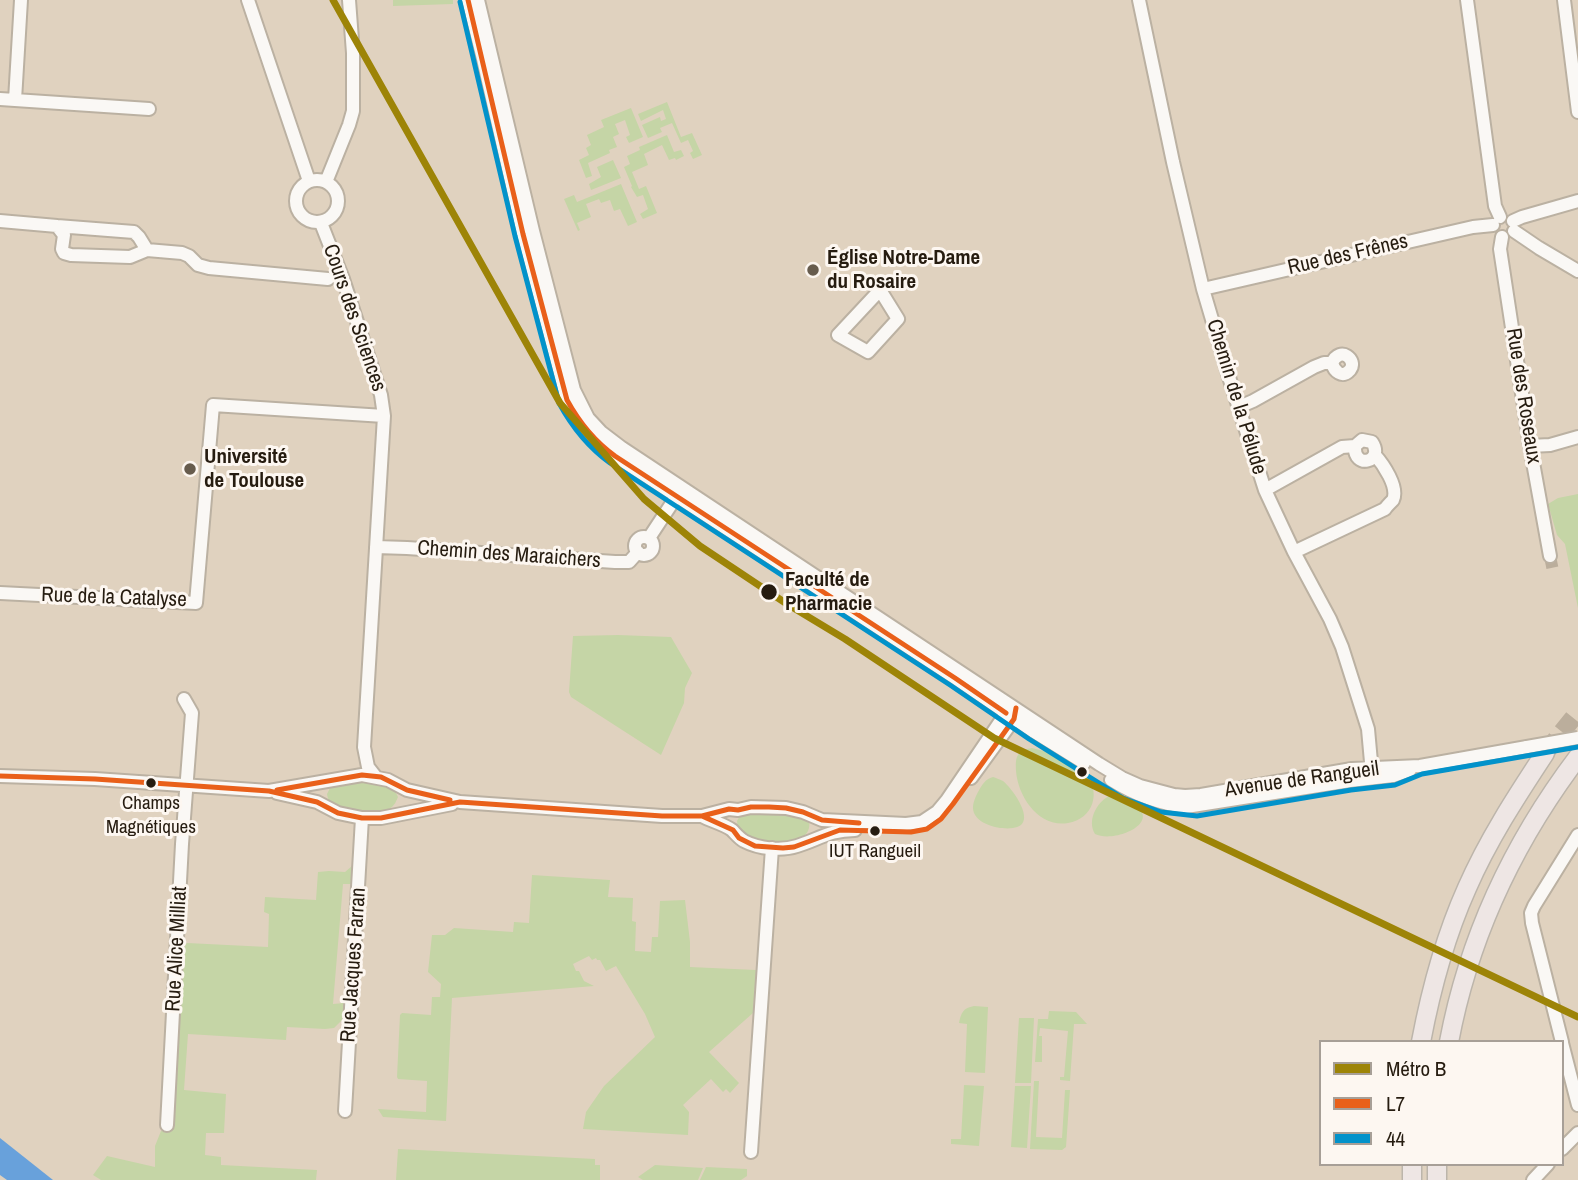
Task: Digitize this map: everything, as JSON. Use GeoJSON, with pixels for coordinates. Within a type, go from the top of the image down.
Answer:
{"type":"FeatureCollection","features":[{"type":"Feature","properties":{"kind":"highway"},"geometry":{"type":"LineString","coordinates":[[1421,1040],[1440,960],[1466,890],[1515,797],[1545,753]]}},
{"type":"Feature","properties":{"kind":"highway"},"geometry":{"type":"LineString","coordinates":[[1449,1040],[1479,933],[1503,876],[1531,825],[1578,757]]}},
{"type":"Feature","properties":{"kind":"street"},"geometry":{"type":"LineString","coordinates":[[15,100],[21,0]]}},
{"type":"Feature","properties":{"kind":"street"},"geometry":{"type":"LineString","coordinates":[[248,0],[309,181],[326,182],[353,111],[349,0]]}},
{"type":"Feature","properties":{"kind":"street"},"geometry":{"type":"LineString","coordinates":[[468,0],[523,234],[567,400],[588,432],[604,448],[680,492]]}},
{"type":"Feature","properties":{"kind":"street"},"geometry":{"type":"LineString","coordinates":[[478,0],[574,390],[589,418],[601,432],[680,492]]}},
{"type":"Feature","properties":{"kind":"street","name":"Chemin de la Pélude"},"geometry":{"type":"LineString","coordinates":[[1139,0],[1203,289],[1265,490],[1342,647],[1368,729],[1372,774]]}},
{"type":"Feature","properties":{"kind":"street"},"geometry":{"type":"LineString","coordinates":[[1467,0],[1497,221],[1495,233],[1510,230],[1522,217],[1578,201]]}},
{"type":"Feature","properties":{"kind":"street"},"geometry":{"type":"LineString","coordinates":[[1564,0],[1578,112]]}},
{"type":"Feature","properties":{"kind":"street"},"geometry":{"type":"LineString","coordinates":[[0,99],[149,109]]}},
{"type":"Feature","properties":{"kind":"street","name":"Cours des Sciences"},"geometry":{"type":"LineString","coordinates":[[309,181],[297,193],[296,207],[299,214],[312,223],[321,223],[334,215],[338,208],[336,190],[326,182]]}},
{"type":"Feature","properties":{"kind":"street"},"geometry":{"type":"LineString","coordinates":[[1497,221],[1506,216],[1510,230],[1578,271]]}},
{"type":"Feature","properties":{"kind":"street"},"geometry":{"type":"LineString","coordinates":[[0,221],[134,232],[147,250]]}},
{"type":"Feature","properties":{"kind":"street","name":"Rue des Frênes"},"geometry":{"type":"LineString","coordinates":[[1203,289],[1497,221]]}},
{"type":"Feature","properties":{"kind":"street","name":"Cours des Sciences"},"geometry":{"type":"LineString","coordinates":[[321,223],[343,279],[381,395],[384,416],[376,547]]}},
{"type":"Feature","properties":{"kind":"street"},"geometry":{"type":"LineString","coordinates":[[57,226],[64,236],[62,249],[64,253],[71,255],[130,257],[147,250],[182,253],[198,265],[209,268],[328,279]]}},
{"type":"Feature","properties":{"kind":"street","name":"Rue des Roseaux"},"geometry":{"type":"LineString","coordinates":[[1510,230],[1500,249],[1550,556]]}},
{"type":"Feature","properties":{"kind":"street"},"geometry":{"type":"LineString","coordinates":[[880,290],[898,319],[869,352],[838,335],[880,290]]}},
{"type":"Feature","properties":{"kind":"street"},"geometry":{"type":"LineString","coordinates":[[1239,407],[1314,366],[1332,363]]}},
{"type":"Feature","properties":{"kind":"street","name":"Rue de la Catalyse"},"geometry":{"type":"LineString","coordinates":[[0,593],[196,603],[213,405],[384,416]]}},
{"type":"Feature","properties":{"kind":"street"},"geometry":{"type":"LineString","coordinates":[[1530,446],[1578,437]]}},
{"type":"Feature","properties":{"kind":"street"},"geometry":{"type":"LineString","coordinates":[[1265,490],[1342,447],[1355,446],[1354,452],[1360,460],[1371,460],[1375,455],[1384,465],[1395,492],[1393,500],[1385,509],[1294,552]]}},
{"type":"Feature","properties":{"kind":"street","name":"Chemin des Maraichers"},"geometry":{"type":"LineString","coordinates":[[376,547],[629,562],[638,552],[637,540],[641,537],[649,538],[680,492]]}},
{"type":"Feature","properties":{"kind":"street","name":"Avenue de Rangueil"},"geometry":{"type":"LineString","coordinates":[[680,492],[1012,713],[1122,778],[1151,790],[1174,795],[1186,802],[1201,795],[1352,769],[1372,774],[1578,738]]}},
{"type":"Feature","properties":{"kind":"street"},"geometry":{"type":"LineString","coordinates":[[375,776],[368,767],[364,747],[376,547]]}},
{"type":"Feature","properties":{"kind":"street","name":"Rue Alice Milliat"},"geometry":{"type":"LineString","coordinates":[[167,1125],[192,713],[184,699]]}},
{"type":"Feature","properties":{"kind":"street"},"geometry":{"type":"LineString","coordinates":[[269,791],[362,775],[388,780],[407,790],[460,802],[702,817],[729,809],[786,808],[822,820],[906,824],[922,822],[937,812],[1012,713]]}},
{"type":"Feature","properties":{"kind":"street"},"geometry":{"type":"LineString","coordinates":[[702,817],[733,831],[755,846],[772,848],[794,847],[840,830],[911,832],[927,829],[941,819],[953,804],[1012,713]]}},
{"type":"Feature","properties":{"kind":"street"},"geometry":{"type":"LineString","coordinates":[[327,807],[323,801],[323,792],[360,758],[364,747]]}},
{"type":"Feature","properties":{"kind":"street"},"geometry":{"type":"LineString","coordinates":[[0,776],[187,780],[269,791],[317,802],[338,813],[362,818],[381,818],[460,802]]}},
{"type":"Feature","properties":{"kind":"street"},"geometry":{"type":"LineString","coordinates":[[393,815],[402,801],[399,786]]}},
{"type":"Feature","properties":{"kind":"street"},"geometry":{"type":"LineString","coordinates":[[733,831],[731,821],[738,810]]}},
{"type":"Feature","properties":{"kind":"street","name":"Rue Jacques Farran"},"geometry":{"type":"LineString","coordinates":[[345,1111],[362,818]]}},
{"type":"Feature","properties":{"kind":"street"},"geometry":{"type":"LineString","coordinates":[[809,841],[817,829],[814,818]]}},
{"type":"Feature","properties":{"kind":"street"},"geometry":{"type":"LineString","coordinates":[[1561,1040],[1531,913],[1578,835]]}},
{"type":"Feature","properties":{"kind":"street"},"geometry":{"type":"LineString","coordinates":[[751,1152],[772,848]]}},
{"type":"Feature","properties":{"kind":"street"},"geometry":{"type":"LineString","coordinates":[[1564,1050],[1578,1105]]}},
{"type":"Feature","properties":{"kind":"street"},"geometry":{"type":"LineString","coordinates":[[1564,1147],[1578,1133]]}},
{"type":"Feature","properties":{"kind":"street"},"geometry":{"type":"LineString","coordinates":[[1533,1180],[1546,1166]]}},
{"type":"Feature","properties":{"kind":"green space"},"geometry":{"type":"Polygon","coordinates":[[[393,0],[453,0],[453,4],[393,6],[393,0]]]}},
{"type":"Feature","properties":{"kind":"green space"},"geometry":{"type":"Polygon","coordinates":[[[667,102],[681,137],[692,133],[702,155],[693,159],[688,140],[681,143],[672,123],[660,128],[662,132],[648,138],[642,125],[660,117],[661,121],[666,119],[663,110],[641,121],[638,114],[667,102]]]}},
{"type":"Feature","properties":{"kind":"green space"},"geometry":{"type":"Polygon","coordinates":[[[631,108],[643,137],[629,143],[626,137],[630,135],[625,120],[615,124],[619,134],[613,137],[617,147],[588,163],[592,176],[586,178],[579,160],[589,155],[586,148],[591,145],[587,135],[604,127],[601,120],[631,108]]]}},
{"type":"Feature","properties":{"kind":"green space"},"geometry":{"type":"Polygon","coordinates":[[[667,135],[674,152],[681,150],[684,156],[669,160],[662,145],[644,154],[648,165],[632,172],[639,189],[646,186],[657,213],[643,219],[640,214],[648,209],[643,195],[637,197],[631,187],[624,167],[630,164],[627,156],[640,150],[639,147],[667,135]]]}},
{"type":"Feature","properties":{"kind":"green space"},"geometry":{"type":"Polygon","coordinates":[[[613,160],[621,178],[591,190],[589,184],[601,177],[597,167],[613,160]]]}},
{"type":"Feature","properties":{"kind":"green space"},"geometry":{"type":"Polygon","coordinates":[[[621,184],[637,222],[628,226],[620,209],[614,211],[610,200],[601,203],[599,199],[586,204],[591,217],[577,223],[580,230],[578,231],[564,199],[574,195],[577,202],[621,184]]]}},
{"type":"Feature","properties":{"kind":"green space"},"geometry":{"type":"Polygon","coordinates":[[[1578,494],[1578,608],[1565,544],[1557,535],[1548,504],[1558,498],[1578,494]]]}},
{"type":"Feature","properties":{"kind":"green space"},"geometry":{"type":"Polygon","coordinates":[[[573,636],[671,637],[692,673],[685,688],[684,703],[661,755],[571,697],[569,692],[573,636]]]}},
{"type":"Feature","properties":{"kind":"green space"},"geometry":{"type":"Polygon","coordinates":[[[1032,748],[1060,757],[1085,774],[1094,796],[1084,816],[1068,823],[1058,823],[1048,821],[1032,809],[1021,791],[1016,759],[1019,753],[1032,748]]]}},
{"type":"Feature","properties":{"kind":"green space"},"geometry":{"type":"Polygon","coordinates":[[[993,777],[1003,781],[1021,806],[1024,821],[1020,825],[1013,828],[991,826],[981,821],[974,813],[973,805],[978,792],[986,781],[993,777]]]}},
{"type":"Feature","properties":{"kind":"green space"},"geometry":{"type":"Polygon","coordinates":[[[359,780],[387,785],[398,797],[395,803],[387,810],[365,812],[342,809],[330,802],[327,794],[331,786],[359,780]]]}},
{"type":"Feature","properties":{"kind":"green space"},"geometry":{"type":"Polygon","coordinates":[[[1109,796],[1125,799],[1140,809],[1143,816],[1134,829],[1114,836],[1095,834],[1092,818],[1100,803],[1109,796]]]}},
{"type":"Feature","properties":{"kind":"green space"},"geometry":{"type":"Polygon","coordinates":[[[765,811],[800,815],[809,821],[808,830],[796,840],[775,842],[755,839],[738,830],[737,821],[741,814],[765,811]]]}},
{"type":"Feature","properties":{"kind":"green space"},"geometry":{"type":"Polygon","coordinates":[[[352,866],[351,884],[343,884],[333,1004],[344,1003],[343,1019],[334,1028],[287,1027],[286,1040],[188,1034],[184,1090],[226,1094],[224,1133],[206,1133],[205,1155],[221,1157],[221,1165],[317,1170],[316,1180],[101,1180],[93,1175],[107,1156],[155,1167],[155,1146],[161,1131],[171,1132],[180,951],[187,943],[268,947],[269,914],[264,912],[265,897],[316,900],[318,872],[345,872],[352,866]]]}},
{"type":"Feature","properties":{"kind":"green space"},"geometry":{"type":"Polygon","coordinates":[[[532,875],[610,880],[608,897],[633,898],[635,951],[651,952],[652,937],[658,937],[660,901],[685,900],[690,967],[756,970],[753,1013],[709,1052],[739,1083],[730,1093],[726,1089],[723,1092],[711,1079],[683,1105],[689,1112],[688,1135],[583,1129],[586,1112],[604,1086],[655,1037],[645,1014],[616,966],[606,971],[600,960],[592,960],[589,956],[573,964],[584,981],[594,986],[452,998],[446,1121],[383,1117],[378,1109],[426,1112],[427,1081],[397,1077],[400,1015],[431,1015],[432,997],[440,997],[441,984],[428,972],[432,935],[445,935],[454,928],[513,932],[514,922],[529,923],[532,875]]]}},
{"type":"Feature","properties":{"kind":"green space"},"geometry":{"type":"Polygon","coordinates":[[[974,1006],[988,1007],[985,1073],[965,1072],[967,1024],[959,1023],[963,1012],[974,1006]]]}},
{"type":"Feature","properties":{"kind":"green space"},"geometry":{"type":"Polygon","coordinates":[[[1049,1011],[1076,1012],[1087,1024],[1074,1024],[1070,1081],[1060,1080],[1060,1077],[1064,1077],[1068,1031],[1040,1028],[1042,1062],[1035,1062],[1038,1019],[1048,1019],[1049,1011]]]}},
{"type":"Feature","properties":{"kind":"green space"},"geometry":{"type":"Polygon","coordinates":[[[1019,1018],[1034,1018],[1031,1083],[1015,1083],[1019,1018]]]}},
{"type":"Feature","properties":{"kind":"green space"},"geometry":{"type":"Polygon","coordinates":[[[1034,1081],[1039,1081],[1036,1137],[1062,1138],[1065,1090],[1070,1090],[1066,1147],[1062,1150],[1030,1149],[1034,1081]]]}},
{"type":"Feature","properties":{"kind":"green space"},"geometry":{"type":"Polygon","coordinates":[[[964,1085],[984,1086],[979,1146],[951,1144],[951,1139],[961,1139],[964,1085]]]}},
{"type":"Feature","properties":{"kind":"green space"},"geometry":{"type":"Polygon","coordinates":[[[1015,1086],[1031,1086],[1027,1148],[1011,1147],[1015,1086]]]}},
{"type":"Feature","properties":{"kind":"green space"},"geometry":{"type":"Polygon","coordinates":[[[398,1149],[595,1159],[595,1165],[600,1165],[600,1180],[396,1180],[398,1149]]]}},
{"type":"Feature","properties":{"kind":"green space"},"geometry":{"type":"Polygon","coordinates":[[[655,1165],[703,1168],[698,1180],[643,1180],[638,1177],[655,1165]]]}},
{"type":"Feature","properties":{"kind":"green space"},"geometry":{"type":"Polygon","coordinates":[[[706,1167],[747,1169],[747,1176],[741,1180],[700,1180],[706,1167]]]}},
{"type":"Feature","properties":{"kind":"water"},"geometry":{"type":"Polygon","coordinates":[[[0,1138],[53,1180],[7,1180],[0,1175],[0,1138]]]}},
{"type":"Feature","properties":{"kind":"tunnel"},"geometry":{"type":"LineString","coordinates":[[1550,556],[1553,571]]}},
{"type":"Feature","properties":{"kind":"tunnel"},"geometry":{"type":"LineString","coordinates":[[1545,753],[1578,712]]}},
{"type":"Feature","properties":{"kind":"metro line","name":"B"},"geometry":{"type":"LineString","coordinates":[[333,0],[560,403],[644,499],[700,546],[994,738],[1578,1017]]}},
{"type":"Feature","properties":{"kind":"transit line","name":"L7"},"geometry":{"type":"LineString","coordinates":[[468,0],[523,234],[567,400],[582,423],[600,444],[615,456],[1006,713]]}},
{"type":"Feature","properties":{"kind":"transit line","name":"44"},"geometry":{"type":"LineString","coordinates":[[460,2],[515,236],[559,403],[581,436],[610,463],[1029,739],[1123,798],[1161,812],[1197,816],[1395,785],[1422,774],[1578,747]]}},
{"type":"Feature","properties":{"kind":"transit line","name":"L7"},"geometry":{"type":"LineString","coordinates":[[0,776],[95,779],[269,791],[317,802],[338,813],[362,818],[381,818],[460,802],[662,816],[702,816],[733,830],[739,838],[755,846],[783,848],[794,847],[840,830],[911,832],[927,829],[941,819],[953,804],[1014,719],[1016,708]]}},
{"type":"Feature","properties":{"kind":"transit line","name":"L7"},"geometry":{"type":"LineString","coordinates":[[277,790],[362,775],[381,777],[407,790],[450,800]]}},
{"type":"Feature","properties":{"kind":"transit line","name":"L7"},"geometry":{"type":"LineString","coordinates":[[694,816],[729,809],[769,807],[803,812],[822,820],[859,823]]}},
{"type":"Feature","properties":{"kind":"place","name":"Église Notre-Dame du Rosaire"},"geometry":{"type":"Point","coordinates":[813,270]}},
{"type":"Feature","properties":{"kind":"place","name":"Université de Toulouse"},"geometry":{"type":"Point","coordinates":[190,469]}},
{"type":"Feature","properties":{"kind":"place","name":"Faculté de Pharmacie"},"geometry":{"type":"Point","coordinates":[769,592]}},
{"type":"Feature","properties":{"kind":"place","name":"Champs Magnétiques"},"geometry":{"type":"Point","coordinates":[151,783]}},
{"type":"Feature","properties":{"kind":"place","name":"IUT Rangueil"},"geometry":{"type":"Point","coordinates":[875,831]}}]}
